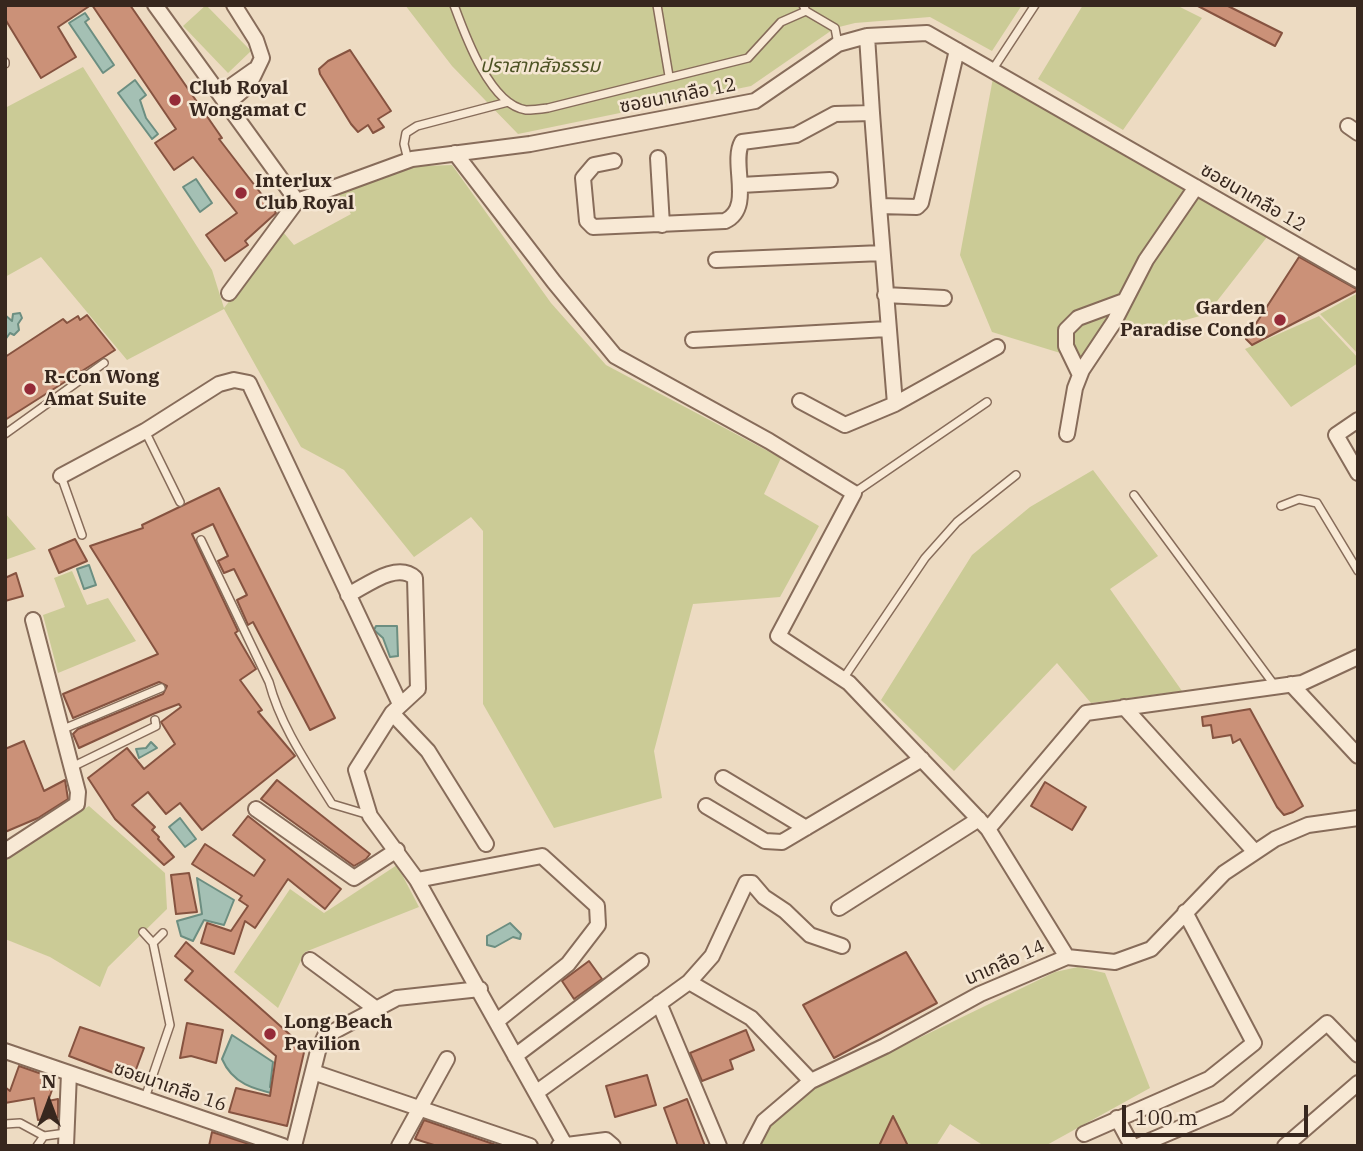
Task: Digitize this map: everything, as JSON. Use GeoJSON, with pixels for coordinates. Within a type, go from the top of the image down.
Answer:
{"type":"FeatureCollection","features":[{"type":"Feature","properties":{"kind":"street"},"geometry":{"type":"LineString","coordinates":[[155,5],[297,201],[229,293]]}},
{"type":"Feature","properties":{"kind":"street"},"geometry":{"type":"LineString","coordinates":[[223,99],[249,85],[262,58],[260,48],[234,5]]}},
{"type":"Feature","properties":{"kind":"street","name":"ซอยนาเกลือ 12"},"geometry":{"type":"LineString","coordinates":[[297,201],[408,160],[530,144],[755,101],[838,44],[867,36],[927,33],[1358,280]]}},
{"type":"Feature","properties":{"kind":"street"},"geometry":{"type":"LineString","coordinates":[[867,36],[887,329],[895,404]]}},
{"type":"Feature","properties":{"kind":"street"},"geometry":{"type":"LineString","coordinates":[[879,206],[913,207],[921,203],[957,50]]}},
{"type":"Feature","properties":{"kind":"street"},"geometry":{"type":"LineString","coordinates":[[614,161],[594,165],[583,178],[589,224],[602,228],[729,220],[736,210],[741,185],[739,149],[742,142],[796,135],[835,114],[872,113]]}},
{"type":"Feature","properties":{"kind":"street"},"geometry":{"type":"LineString","coordinates":[[455,153],[554,282],[615,356],[769,441],[854,493],[778,636],[843,679],[984,824],[1067,957]]}},
{"type":"Feature","properties":{"kind":"street"},"geometry":{"type":"LineString","coordinates":[[658,158],[662,225]]}},
{"type":"Feature","properties":{"kind":"street"},"geometry":{"type":"LineString","coordinates":[[741,185],[830,180]]}},
{"type":"Feature","properties":{"kind":"street"},"geometry":{"type":"LineString","coordinates":[[1067,434],[1080,375],[1114,322],[1146,260],[1196,187]]}},
{"type":"Feature","properties":{"kind":"street"},"geometry":{"type":"LineString","coordinates":[[716,260],[882,253]]}},
{"type":"Feature","properties":{"kind":"street"},"geometry":{"type":"LineString","coordinates":[[885,295],[944,298]]}},
{"type":"Feature","properties":{"kind":"street"},"geometry":{"type":"LineString","coordinates":[[1080,375],[1066,346],[1066,330],[1078,318],[1124,301]]}},
{"type":"Feature","properties":{"kind":"street"},"geometry":{"type":"LineString","coordinates":[[693,340],[887,329]]}},
{"type":"Feature","properties":{"kind":"street"},"geometry":{"type":"LineString","coordinates":[[800,401],[845,425],[895,404],[997,347]]}},
{"type":"Feature","properties":{"kind":"street"},"geometry":{"type":"LineString","coordinates":[[61,476],[145,431],[219,384],[234,380],[249,383],[348,595],[396,709],[428,751],[486,844]]}},
{"type":"Feature","properties":{"kind":"street"},"geometry":{"type":"LineString","coordinates":[[1358,420],[1336,435],[1358,472]]}},
{"type":"Feature","properties":{"kind":"street"},"geometry":{"type":"LineString","coordinates":[[348,595],[388,574],[410,574],[415,578],[419,684],[396,709],[356,770],[370,816],[397,850],[480,989],[514,1056],[537,1092],[562,1144],[606,1140],[613,1146]]}},
{"type":"Feature","properties":{"kind":"street"},"geometry":{"type":"LineString","coordinates":[[5,852],[77,804],[78,792],[33,620]]}},
{"type":"Feature","properties":{"kind":"street"},"geometry":{"type":"LineString","coordinates":[[839,908],[984,824],[1086,713],[1302,683],[1358,657]]}},
{"type":"Feature","properties":{"kind":"street"},"geometry":{"type":"LineString","coordinates":[[1291,684],[1358,756]]}},
{"type":"Feature","properties":{"kind":"street"},"geometry":{"type":"LineString","coordinates":[[1124,707],[1255,852]]}},
{"type":"Feature","properties":{"kind":"street"},"geometry":{"type":"LineString","coordinates":[[706,806],[773,844],[782,842],[922,759]]}},
{"type":"Feature","properties":{"kind":"street"},"geometry":{"type":"LineString","coordinates":[[723,778],[806,828]]}},
{"type":"Feature","properties":{"kind":"street"},"geometry":{"type":"LineString","coordinates":[[256,809],[354,878],[397,850]]}},
{"type":"Feature","properties":{"kind":"street","name":"นาเกลือ 14"},"geometry":{"type":"LineString","coordinates":[[751,1146],[764,1121],[811,1081],[886,1046],[980,994],[1067,957],[1115,962],[1151,949],[1224,873],[1275,839],[1308,825],[1358,818]]}},
{"type":"Feature","properties":{"kind":"street"},"geometry":{"type":"LineString","coordinates":[[416,880],[542,856],[597,906],[598,926],[568,964],[497,1021]]}},
{"type":"Feature","properties":{"kind":"street"},"geometry":{"type":"LineString","coordinates":[[537,1092],[689,982],[712,956],[749,882],[810,935],[842,946]]}},
{"type":"Feature","properties":{"kind":"street"},"geometry":{"type":"LineString","coordinates":[[1084,1134],[1209,1079],[1254,1043],[1185,912]]}},
{"type":"Feature","properties":{"kind":"street"},"geometry":{"type":"LineString","coordinates":[[310,960],[369,1000],[376,1008]]}},
{"type":"Feature","properties":{"kind":"street"},"geometry":{"type":"LineString","coordinates":[[514,1056],[641,961]]}},
{"type":"Feature","properties":{"kind":"street"},"geometry":{"type":"LineString","coordinates":[[689,982],[751,1018],[811,1081]]}},
{"type":"Feature","properties":{"kind":"street"},"geometry":{"type":"LineString","coordinates":[[294,1146],[321,1041],[325,1036],[397,998],[480,989]]}},
{"type":"Feature","properties":{"kind":"street"},"geometry":{"type":"LineString","coordinates":[[659,1003],[719,1146]]}},
{"type":"Feature","properties":{"kind":"street"},"geometry":{"type":"LineString","coordinates":[[1138,1146],[1227,1108],[1327,1023],[1358,1055]]}},
{"type":"Feature","properties":{"kind":"street","name":"ซอยนาเกลือ 16"},"geometry":{"type":"LineString","coordinates":[[5,1051],[283,1146]]}},
{"type":"Feature","properties":{"kind":"street"},"geometry":{"type":"LineString","coordinates":[[399,1146],[447,1059]]}},
{"type":"Feature","properties":{"kind":"street"},"geometry":{"type":"LineString","coordinates":[[313,1072],[530,1146]]}},
{"type":"Feature","properties":{"kind":"street"},"geometry":{"type":"LineString","coordinates":[[66,1140],[69,1073]]}},
{"type":"Feature","properties":{"kind":"street"},"geometry":{"type":"LineString","coordinates":[[1285,1146],[1358,1083]]}},
{"type":"Feature","properties":{"kind":"street"},"geometry":{"type":"LineString","coordinates":[[1117,1118],[1132,1146]]}},
{"type":"Feature","properties":{"kind":"lane"},"geometry":{"type":"LineString","coordinates":[[454,5],[476,58],[495,89],[508,102],[525,110],[548,108],[748,58],[781,22],[805,8],[835,28],[838,44]]}},
{"type":"Feature","properties":{"kind":"lane"},"geometry":{"type":"LineString","coordinates":[[657,5],[670,76]]}},
{"type":"Feature","properties":{"kind":"lane"},"geometry":{"type":"LineString","coordinates":[[993,69],[1035,5]]}},
{"type":"Feature","properties":{"kind":"lane"},"geometry":{"type":"LineString","coordinates":[[408,160],[404,144],[406,133],[417,126],[508,102]]}},
{"type":"Feature","properties":{"kind":"lane"},"geometry":{"type":"LineString","coordinates":[[5,434],[104,363]]}},
{"type":"Feature","properties":{"kind":"lane"},"geometry":{"type":"LineString","coordinates":[[854,493],[987,402]]}},
{"type":"Feature","properties":{"kind":"lane"},"geometry":{"type":"LineString","coordinates":[[145,431],[180,502]]}},
{"type":"Feature","properties":{"kind":"lane"},"geometry":{"type":"LineString","coordinates":[[843,679],[925,558],[957,522],[1016,475]]}},
{"type":"Feature","properties":{"kind":"lane"},"geometry":{"type":"LineString","coordinates":[[61,476],[82,535]]}},
{"type":"Feature","properties":{"kind":"lane"},"geometry":{"type":"LineString","coordinates":[[1134,495],[1275,687]]}},
{"type":"Feature","properties":{"kind":"lane"},"geometry":{"type":"LineString","coordinates":[[1282,506],[1299,499],[1317,503],[1358,571]]}},
{"type":"Feature","properties":{"kind":"lane"},"geometry":{"type":"LineString","coordinates":[[201,540],[270,682],[276,708],[313,773],[332,804],[370,816]]}},
{"type":"Feature","properties":{"kind":"lane"},"geometry":{"type":"LineString","coordinates":[[60,730],[161,688]]}},
{"type":"Feature","properties":{"kind":"lane"},"geometry":{"type":"LineString","coordinates":[[71,767],[156,726],[155,720]]}},
{"type":"Feature","properties":{"kind":"lane"},"geometry":{"type":"LineString","coordinates":[[143,932],[153,943],[170,1024],[145,1098]]}},
{"type":"Feature","properties":{"kind":"lane"},"geometry":{"type":"LineString","coordinates":[[153,943],[163,933]]}},
{"type":"Feature","properties":{"kind":"lane"},"geometry":{"type":"LineString","coordinates":[[5,1124],[20,1123],[44,1136],[66,1140]]}},
{"type":"Feature","properties":{"kind":"lane"},"geometry":{"type":"LineString","coordinates":[[37,1146],[44,1136]]}},
{"type":"Feature","properties":{"kind":"green space"},"geometry":{"type":"Polygon","coordinates":[[[206,5],[251,51],[228,73],[183,26],[206,5]]]}},
{"type":"Feature","properties":{"kind":"green space","name":"ปราสาทสัจธรรม"},"geometry":{"type":"Polygon","coordinates":[[[405,5],[1022,5],[992,51],[930,17],[855,23],[835,28],[751,86],[518,134],[452,66],[405,5]]]}},
{"type":"Feature","properties":{"kind":"green space"},"geometry":{"type":"Polygon","coordinates":[[[1083,5],[1176,5],[1202,18],[1123,130],[1038,79],[1083,5]]]}},
{"type":"Feature","properties":{"kind":"green space"},"geometry":{"type":"Polygon","coordinates":[[[83,67],[212,270],[224,308],[283,232],[294,245],[351,214],[338,193],[398,167],[452,165],[551,303],[606,365],[781,458],[764,494],[819,526],[780,597],[693,604],[654,751],[662,798],[554,828],[483,704],[483,531],[471,517],[414,557],[344,470],[301,447],[224,309],[127,360],[41,257],[5,277],[5,108],[83,67]]]}},
{"type":"Feature","properties":{"kind":"green space"},"geometry":{"type":"Polygon","coordinates":[[[993,78],[1124,151],[1267,237],[1207,314],[1136,334],[1125,320],[1083,360],[992,332],[960,255],[993,78]]]}},
{"type":"Feature","properties":{"kind":"green space"},"geometry":{"type":"Polygon","coordinates":[[[1358,293],[1358,354],[1320,314],[1358,293]]]}},
{"type":"Feature","properties":{"kind":"green space"},"geometry":{"type":"Polygon","coordinates":[[[1319,316],[1358,358],[1358,363],[1291,407],[1245,349],[1319,316]]]}},
{"type":"Feature","properties":{"kind":"green space"},"geometry":{"type":"Polygon","coordinates":[[[1093,470],[1158,556],[1110,589],[1182,691],[1091,703],[1057,663],[954,771],[881,700],[972,555],[1030,507],[1093,470]]]}},
{"type":"Feature","properties":{"kind":"green space"},"geometry":{"type":"Polygon","coordinates":[[[5,513],[36,549],[5,560],[5,513]]]}},
{"type":"Feature","properties":{"kind":"green space"},"geometry":{"type":"Polygon","coordinates":[[[72,571],[87,605],[108,598],[136,641],[58,673],[43,615],[65,607],[54,578],[72,571]]]}},
{"type":"Feature","properties":{"kind":"green space"},"geometry":{"type":"Polygon","coordinates":[[[89,806],[165,873],[167,909],[108,967],[100,987],[50,957],[5,939],[5,859],[89,806]]]}},
{"type":"Feature","properties":{"kind":"green space"},"geometry":{"type":"Polygon","coordinates":[[[397,865],[419,907],[305,952],[278,1008],[234,972],[290,889],[324,913],[397,865]]]}},
{"type":"Feature","properties":{"kind":"green space"},"geometry":{"type":"Polygon","coordinates":[[[1078,967],[1105,973],[1150,1088],[1045,1146],[984,1146],[950,1124],[936,1146],[760,1146],[769,1126],[814,1089],[1055,972],[1078,967]]]}},
{"type":"Feature","properties":{"kind":"shaded area"},"geometry":{"type":"Polygon","coordinates":[[[85,13],[89,19],[85,22],[114,65],[103,73],[69,23],[85,13]]]}},
{"type":"Feature","properties":{"kind":"shaded area"},"geometry":{"type":"Polygon","coordinates":[[[135,80],[146,95],[140,100],[146,118],[158,134],[152,139],[118,93],[135,80]]]}},
{"type":"Feature","properties":{"kind":"shaded area"},"geometry":{"type":"Polygon","coordinates":[[[196,179],[212,203],[200,212],[183,187],[196,179]]]}},
{"type":"Feature","properties":{"kind":"shaded area"},"geometry":{"type":"Polygon","coordinates":[[[20,313],[22,318],[18,324],[19,330],[14,335],[10,333],[5,340],[5,315],[12,321],[13,314],[20,313]]]}},
{"type":"Feature","properties":{"kind":"shaded area"},"geometry":{"type":"Polygon","coordinates":[[[89,565],[96,585],[84,589],[77,569],[89,565]]]}},
{"type":"Feature","properties":{"kind":"shaded area"},"geometry":{"type":"Polygon","coordinates":[[[376,626],[397,626],[398,656],[390,657],[383,638],[374,630],[376,626]]]}},
{"type":"Feature","properties":{"kind":"shaded area"},"geometry":{"type":"Polygon","coordinates":[[[151,742],[157,748],[139,758],[136,749],[146,748],[151,742]]]}},
{"type":"Feature","properties":{"kind":"shaded area"},"geometry":{"type":"Polygon","coordinates":[[[180,818],[196,839],[185,847],[169,827],[180,818]]]}},
{"type":"Feature","properties":{"kind":"shaded area"},"geometry":{"type":"Polygon","coordinates":[[[197,878],[234,900],[224,925],[204,920],[193,941],[181,936],[177,921],[202,914],[197,878]]]}},
{"type":"Feature","properties":{"kind":"shaded area"},"geometry":{"type":"Polygon","coordinates":[[[510,923],[521,934],[520,939],[513,937],[495,947],[487,945],[487,936],[510,923]]]}},
{"type":"Feature","properties":{"kind":"shaded area"},"geometry":{"type":"Polygon","coordinates":[[[232,1035],[273,1062],[270,1087],[288,1094],[287,1097],[248,1086],[233,1076],[222,1059],[232,1035]]]}},
{"type":"Feature","properties":{"kind":"building"},"geometry":{"type":"Polygon","coordinates":[[[5,5],[91,5],[58,27],[76,57],[41,78],[5,19],[5,5]]]}},
{"type":"Feature","properties":{"kind":"building"},"geometry":{"type":"Polygon","coordinates":[[[92,5],[130,5],[222,138],[219,139],[276,213],[245,241],[248,245],[225,261],[206,235],[237,213],[193,157],[174,170],[155,143],[176,129],[92,5]]]}},
{"type":"Feature","properties":{"kind":"building"},"geometry":{"type":"Polygon","coordinates":[[[1196,5],[1226,5],[1282,33],[1275,46],[1196,5]]]}},
{"type":"Feature","properties":{"kind":"building"},"geometry":{"type":"Polygon","coordinates":[[[350,50],[391,111],[378,119],[384,127],[373,133],[368,125],[358,132],[320,74],[319,69],[328,61],[350,50]]]}},
{"type":"Feature","properties":{"kind":"building","name":"Garden Paradise Condo"},"geometry":{"type":"Polygon","coordinates":[[[1299,257],[1358,290],[1252,345],[1246,339],[1299,257]]]}},
{"type":"Feature","properties":{"kind":"building","name":"R-Con Wong Amat Suite"},"geometry":{"type":"Polygon","coordinates":[[[87,315],[115,350],[5,420],[5,357],[63,319],[67,323],[78,316],[80,320],[87,315]]]}},
{"type":"Feature","properties":{"kind":"building"},"geometry":{"type":"Polygon","coordinates":[[[219,488],[335,718],[310,730],[253,622],[248,625],[237,600],[247,595],[234,569],[224,573],[218,561],[228,556],[213,524],[192,534],[238,631],[235,633],[256,669],[240,680],[262,710],[258,712],[295,756],[202,830],[180,803],[166,814],[148,792],[132,805],[155,827],[152,830],[174,857],[164,865],[115,819],[88,778],[127,748],[144,769],[175,744],[161,722],[181,707],[179,704],[153,714],[79,748],[73,734],[78,729],[163,694],[167,686],[159,682],[73,718],[63,694],[158,654],[90,546],[143,528],[142,525],[219,488]]]}},
{"type":"Feature","properties":{"kind":"building"},"geometry":{"type":"Polygon","coordinates":[[[75,539],[87,561],[59,573],[49,550],[75,539]]]}},
{"type":"Feature","properties":{"kind":"building"},"geometry":{"type":"Polygon","coordinates":[[[16,573],[23,596],[5,601],[5,578],[16,573]]]}},
{"type":"Feature","properties":{"kind":"building"},"geometry":{"type":"Polygon","coordinates":[[[1250,709],[1303,806],[1293,812],[1284,815],[1277,807],[1240,739],[1233,743],[1231,735],[1213,738],[1211,725],[1203,726],[1202,717],[1250,709]]]}},
{"type":"Feature","properties":{"kind":"building"},"geometry":{"type":"Polygon","coordinates":[[[24,741],[44,791],[65,780],[68,799],[38,818],[5,832],[5,749],[24,741]]]}},
{"type":"Feature","properties":{"kind":"building"},"geometry":{"type":"Polygon","coordinates":[[[277,780],[370,854],[366,859],[354,866],[261,799],[277,780]]]}},
{"type":"Feature","properties":{"kind":"building"},"geometry":{"type":"Polygon","coordinates":[[[1045,782],[1086,807],[1072,830],[1031,806],[1045,782]]]}},
{"type":"Feature","properties":{"kind":"building"},"geometry":{"type":"Polygon","coordinates":[[[248,816],[341,889],[325,909],[288,879],[255,928],[245,921],[234,954],[201,943],[207,923],[231,931],[248,906],[239,900],[242,896],[192,864],[205,844],[254,876],[265,860],[233,835],[248,816]]]}},
{"type":"Feature","properties":{"kind":"building"},"geometry":{"type":"Polygon","coordinates":[[[189,873],[197,912],[176,914],[171,875],[189,873]]]}},
{"type":"Feature","properties":{"kind":"building"},"geometry":{"type":"Polygon","coordinates":[[[186,942],[305,1048],[287,1126],[229,1112],[236,1088],[270,1096],[276,1056],[185,980],[193,971],[175,956],[186,942]]]}},
{"type":"Feature","properties":{"kind":"building"},"geometry":{"type":"Polygon","coordinates":[[[906,952],[937,1003],[834,1058],[803,1005],[906,952]]]}},
{"type":"Feature","properties":{"kind":"building"},"geometry":{"type":"Polygon","coordinates":[[[589,961],[602,979],[574,999],[562,981],[589,961]]]}},
{"type":"Feature","properties":{"kind":"building"},"geometry":{"type":"Polygon","coordinates":[[[187,1023],[223,1030],[216,1063],[191,1056],[180,1058],[187,1023]]]}},
{"type":"Feature","properties":{"kind":"building"},"geometry":{"type":"Polygon","coordinates":[[[80,1027],[144,1048],[132,1080],[69,1056],[80,1027]]]}},
{"type":"Feature","properties":{"kind":"building"},"geometry":{"type":"Polygon","coordinates":[[[746,1030],[754,1050],[730,1060],[733,1069],[702,1081],[690,1053],[746,1030]]]}},
{"type":"Feature","properties":{"kind":"building"},"geometry":{"type":"Polygon","coordinates":[[[19,1066],[56,1079],[48,1101],[58,1099],[58,1117],[38,1120],[34,1098],[5,1103],[5,1087],[10,1091],[19,1066]]]}},
{"type":"Feature","properties":{"kind":"building"},"geometry":{"type":"Polygon","coordinates":[[[647,1075],[656,1105],[615,1117],[606,1086],[647,1075]]]}},
{"type":"Feature","properties":{"kind":"building"},"geometry":{"type":"Polygon","coordinates":[[[687,1099],[705,1146],[678,1146],[664,1108],[687,1099]]]}},
{"type":"Feature","properties":{"kind":"building"},"geometry":{"type":"Polygon","coordinates":[[[893,1116],[908,1146],[879,1146],[893,1116]]]}},
{"type":"Feature","properties":{"kind":"building"},"geometry":{"type":"Polygon","coordinates":[[[424,1120],[499,1146],[437,1146],[415,1139],[424,1120]]]}},
{"type":"Feature","properties":{"kind":"building"},"geometry":{"type":"Polygon","coordinates":[[[212,1132],[252,1145],[252,1146],[209,1146],[212,1132]]]}},
{"type":"Feature","properties":{"kind":"place","name":"Club Royal Wongamat C"},"geometry":{"type":"Point","coordinates":[175,100]}},
{"type":"Feature","properties":{"kind":"place","name":"Interlux Club Royal"},"geometry":{"type":"Point","coordinates":[241,193]}},
{"type":"Feature","properties":{"kind":"place","name":"Garden Paradise Condo"},"geometry":{"type":"Point","coordinates":[1280,320]}},
{"type":"Feature","properties":{"kind":"place","name":"R-Con Wong Amat Suite"},"geometry":{"type":"Point","coordinates":[30,389]}},
{"type":"Feature","properties":{"kind":"place","name":"Long Beach Pavilion"},"geometry":{"type":"Point","coordinates":[270,1034]}}]}
